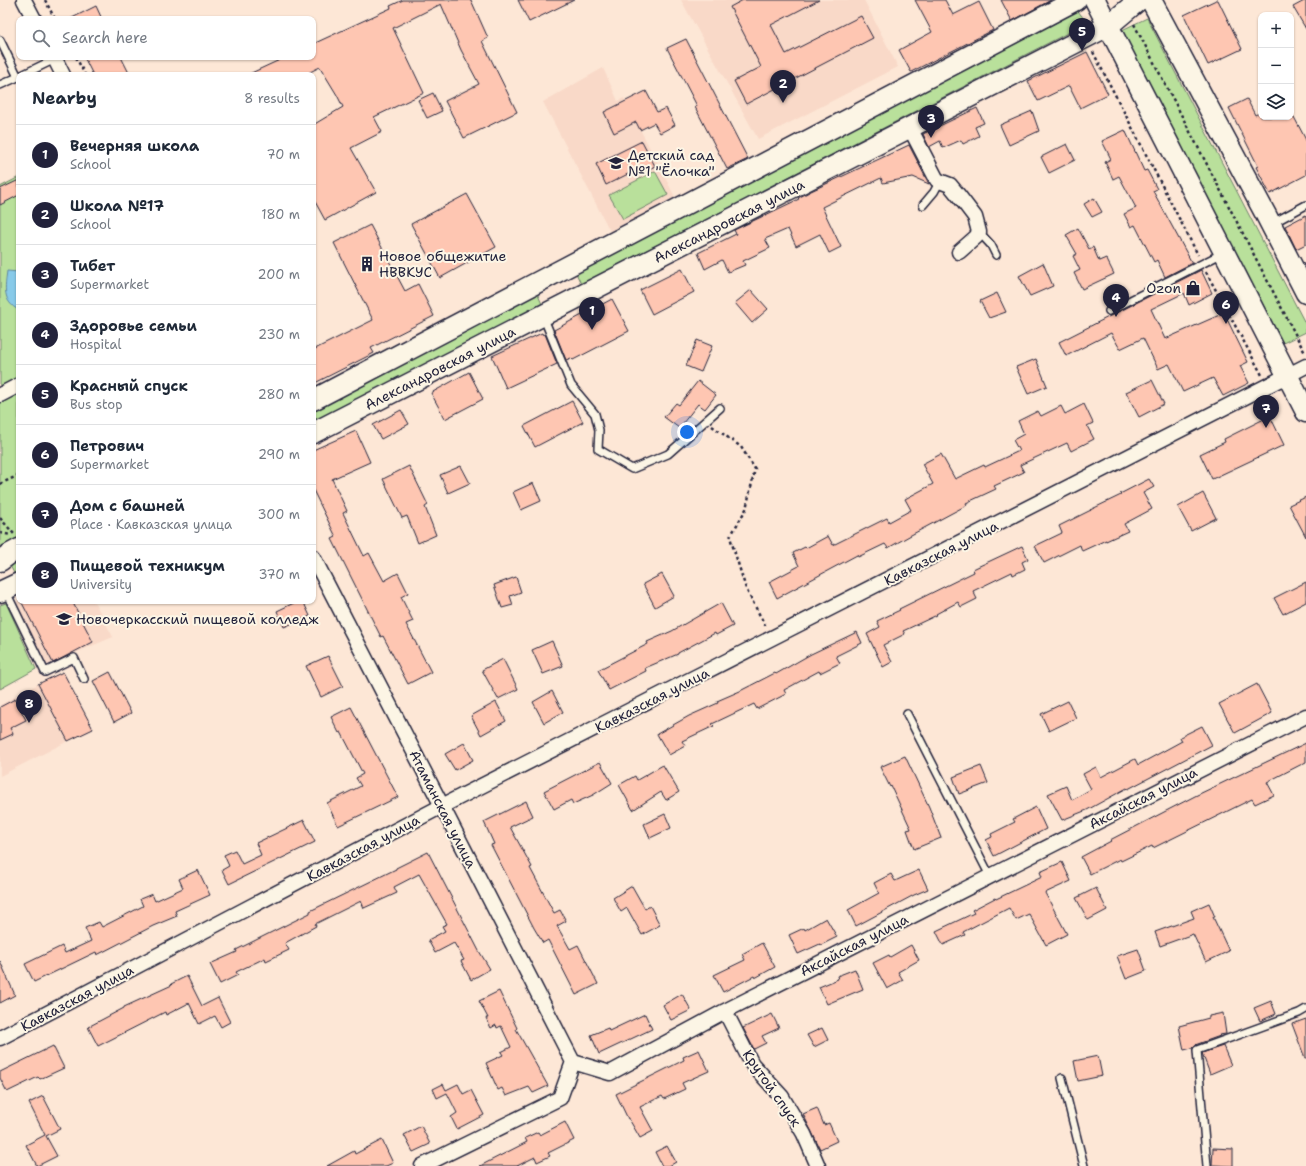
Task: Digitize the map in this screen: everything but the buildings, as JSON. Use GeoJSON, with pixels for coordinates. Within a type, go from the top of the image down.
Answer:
{"type":"FeatureCollection","features":[{"type":"Feature","properties":{"kind":"street"},"geometry":{"type":"LineString","coordinates":[[24,0],[32,16]]}},
{"type":"Feature","properties":{"kind":"street","name":"Александровская улица"},"geometry":{"type":"LineString","coordinates":[[316,398],[1076,0]]}},
{"type":"Feature","properties":{"kind":"street"},"geometry":{"type":"LineString","coordinates":[[1095,0],[1306,412]]}},
{"type":"Feature","properties":{"kind":"street","name":"Александровская улица"},"geometry":{"type":"LineString","coordinates":[[316,431],[1086,38],[1108,26],[1139,0]]}},
{"type":"Feature","properties":{"kind":"street"},"geometry":{"type":"LineString","coordinates":[[1151,0],[1271,224],[1306,293]]}},
{"type":"Feature","properties":{"kind":"street"},"geometry":{"type":"LineString","coordinates":[[55,60],[61,72]]}},
{"type":"Feature","properties":{"kind":"street"},"geometry":{"type":"LineString","coordinates":[[910,128],[937,180],[950,185],[975,217],[979,232],[976,237],[959,252]]}},
{"type":"Feature","properties":{"kind":"street","name":"Кавказская улица"},"geometry":{"type":"LineString","coordinates":[[0,1038],[442,806],[1268,387],[1306,366]]}},
{"type":"Feature","properties":{"kind":"street"},"geometry":{"type":"LineString","coordinates":[[0,395],[16,387]]}},
{"type":"Feature","properties":{"kind":"street"},"geometry":{"type":"LineString","coordinates":[[0,561],[8,555],[16,543]]}},
{"type":"Feature","properties":{"kind":"street","name":"Атаманская улица"},"geometry":{"type":"LineString","coordinates":[[316,563],[572,1062]]}},
{"type":"Feature","properties":{"kind":"street","name":"Аксайская улица"},"geometry":{"type":"LineString","coordinates":[[572,1062],[610,1073],[725,1011],[1306,716]]}},
{"type":"Feature","properties":{"kind":"street","name":"Крутой спуск"},"geometry":{"type":"LineString","coordinates":[[725,1011],[752,1064],[782,1097],[804,1134],[818,1166]]}},
{"type":"Feature","properties":{"kind":"street"},"geometry":{"type":"LineString","coordinates":[[422,1166],[560,1098],[572,1062]]}},
{"type":"Feature","properties":{"kind":"lane"},"geometry":{"type":"LineString","coordinates":[[0,40],[18,72]]}},
{"type":"Feature","properties":{"kind":"lane"},"geometry":{"type":"LineString","coordinates":[[28,72],[50,60]]}},
{"type":"Feature","properties":{"kind":"lane"},"geometry":{"type":"LineString","coordinates":[[0,85],[16,78]]}},
{"type":"Feature","properties":{"kind":"lane"},"geometry":{"type":"LineString","coordinates":[[923,205],[934,192],[940,181]]}},
{"type":"Feature","properties":{"kind":"lane"},"geometry":{"type":"LineString","coordinates":[[1271,224],[1306,205]]}},
{"type":"Feature","properties":{"kind":"lane"},"geometry":{"type":"LineString","coordinates":[[979,232],[992,245],[996,255]]}},
{"type":"Feature","properties":{"kind":"lane"},"geometry":{"type":"LineString","coordinates":[[1109,312],[1224,252]]}},
{"type":"Feature","properties":{"kind":"lane"},"geometry":{"type":"LineString","coordinates":[[543,316],[571,385],[595,414],[599,430],[598,449],[632,469],[668,454],[720,408]]}},
{"type":"Feature","properties":{"kind":"lane"},"geometry":{"type":"LineString","coordinates":[[8,588],[45,672],[74,658],[84,679]]}},
{"type":"Feature","properties":{"kind":"lane"},"geometry":{"type":"LineString","coordinates":[[907,714],[990,876]]}},
{"type":"Feature","properties":{"kind":"lane"},"geometry":{"type":"LineString","coordinates":[[1207,1166],[1197,1050],[1299,1013],[1306,1009]]}},
{"type":"Feature","properties":{"kind":"lane"},"geometry":{"type":"LineString","coordinates":[[1062,1078],[1084,1166]]}},
{"type":"Feature","properties":{"kind":"path"},"geometry":{"type":"LineString","coordinates":[[45,0],[53,16]]}},
{"type":"Feature","properties":{"kind":"path"},"geometry":{"type":"LineString","coordinates":[[1136,27],[1306,355]]}},
{"type":"Feature","properties":{"kind":"path"},"geometry":{"type":"LineString","coordinates":[[1086,38],[1101,70],[1268,387]]}},
{"type":"Feature","properties":{"kind":"path"},"geometry":{"type":"LineString","coordinates":[[78,60],[84,72]]}},
{"type":"Feature","properties":{"kind":"path"},"geometry":{"type":"LineString","coordinates":[[705,421],[741,447],[755,470],[746,509],[730,536],[746,588],[772,638]]}},
{"type":"Feature","properties":{"kind":"path"},"geometry":{"type":"LineString","coordinates":[[0,484],[16,476]]}},
{"type":"Feature","properties":{"kind":"path"},"geometry":{"type":"LineString","coordinates":[[0,518],[16,541]]}},
{"type":"Feature","properties":{"kind":"shaded area"},"geometry":{"type":"Polygon","coordinates":[[[681,0],[864,0],[898,67],[758,139],[681,0]]]}},
{"type":"Feature","properties":{"kind":"shaded area","name":"Детский сад №1 \"Ёлочка\""},"geometry":{"type":"Polygon","coordinates":[[[603,68],[618,101],[624,98],[675,197],[610,231],[543,102],[603,68]]]}},
{"type":"Feature","properties":{"kind":"shaded area","name":"Новочеркасский пищевой колледж"},"geometry":{"type":"Polygon","coordinates":[[[16,604],[96,604],[113,637],[47,665],[16,604]]]}},
{"type":"Feature","properties":{"kind":"shaded area"},"geometry":{"type":"Polygon","coordinates":[[[38,684],[68,741],[0,776],[0,705],[38,684]]]}},
{"type":"Feature","properties":{"kind":"green space"},"geometry":{"type":"Polygon","coordinates":[[[1078,11],[1087,23],[581,284],[576,273],[1078,11]]]}},
{"type":"Feature","properties":{"kind":"green space"},"geometry":{"type":"Polygon","coordinates":[[[1147,18],[1306,325],[1306,332],[1283,343],[1120,31],[1147,18]]]}},
{"type":"Feature","properties":{"kind":"green space"},"geometry":{"type":"Polygon","coordinates":[[[655,171],[668,195],[623,219],[609,195],[655,171]]]}},
{"type":"Feature","properties":{"kind":"green space"},"geometry":{"type":"Polygon","coordinates":[[[16,179],[16,539],[0,547],[0,187],[16,179]]]}},
{"type":"Feature","properties":{"kind":"green space"},"geometry":{"type":"Polygon","coordinates":[[[537,293],[542,304],[316,422],[316,406],[537,293]]]}},
{"type":"Feature","properties":{"kind":"green space"},"geometry":{"type":"Polygon","coordinates":[[[16,558],[16,574],[15,575],[8,562],[16,558]]]}},
{"type":"Feature","properties":{"kind":"green space"},"geometry":{"type":"Polygon","coordinates":[[[6,603],[36,669],[0,689],[0,605],[6,603]]]}},
{"type":"Feature","properties":{"kind":"water"},"geometry":{"type":"Polygon","coordinates":[[[7,271],[16,272],[16,308],[7,298],[5,288],[7,271]]]}},
{"type":"Feature","properties":{"kind":"place","name":"Красный спуск"},"geometry":{"type":"Point","coordinates":[1082,51]}},
{"type":"Feature","properties":{"kind":"place","name":"Школа №17"},"geometry":{"type":"Point","coordinates":[783,103]}},
{"type":"Feature","properties":{"kind":"place","name":"Тибет"},"geometry":{"type":"Point","coordinates":[931,138]}},
{"type":"Feature","properties":{"kind":"place","name":"Детский сад №1 \"Ёлочка\""},"geometry":{"type":"Point","coordinates":[616,163]}},
{"type":"Feature","properties":{"kind":"place","name":"Новое общежитие НВВКУС"},"geometry":{"type":"Point","coordinates":[367,264]}},
{"type":"Feature","properties":{"kind":"place","name":"Ozon"},"geometry":{"type":"Point","coordinates":[1193,288]}},
{"type":"Feature","properties":{"kind":"place","name":"Здоровье семьи"},"geometry":{"type":"Point","coordinates":[1116,317]}},
{"type":"Feature","properties":{"kind":"place","name":"Петрович"},"geometry":{"type":"Point","coordinates":[1226,324]}},
{"type":"Feature","properties":{"kind":"place","name":"Вечерняя школа"},"geometry":{"type":"Point","coordinates":[592,330]}},
{"type":"Feature","properties":{"kind":"place","name":"Дом с башней"},"geometry":{"type":"Point","coordinates":[1266,428]}},
{"type":"Feature","properties":{"kind":"place","name":"Новочеркасский пищевой колледж"},"geometry":{"type":"Point","coordinates":[64,619]}},
{"type":"Feature","properties":{"kind":"place","name":"Пищевой техникум"},"geometry":{"type":"Point","coordinates":[29,723]}}]}
